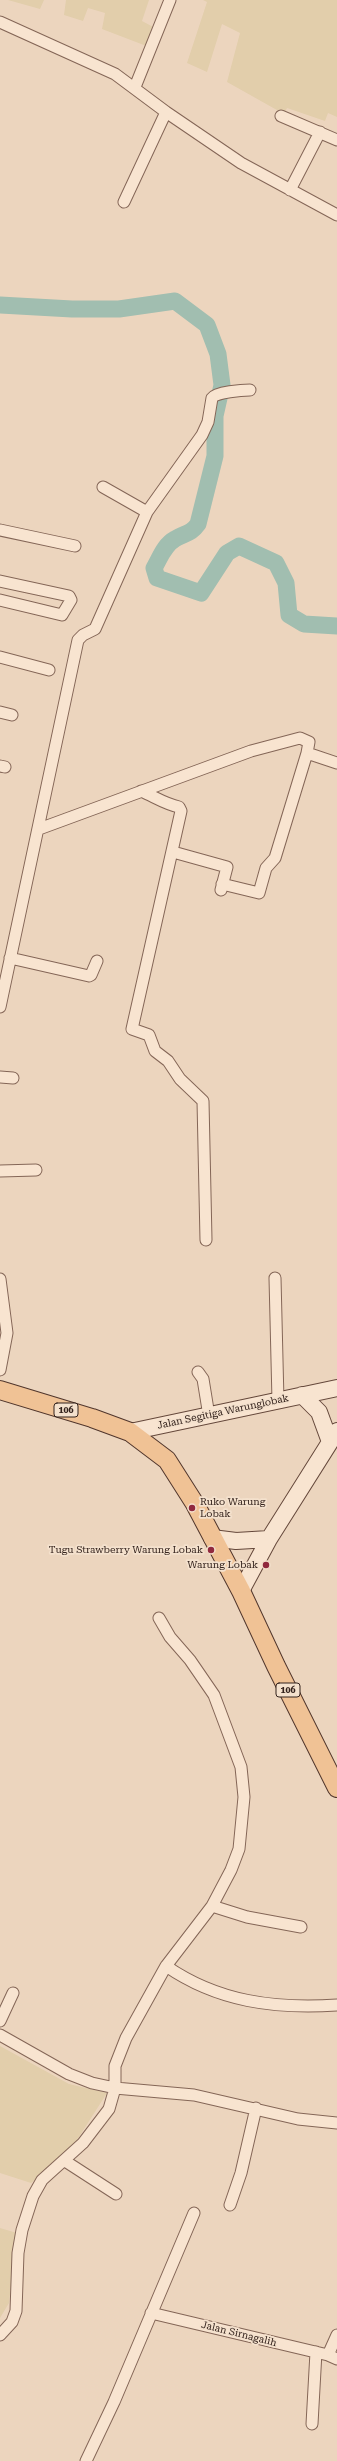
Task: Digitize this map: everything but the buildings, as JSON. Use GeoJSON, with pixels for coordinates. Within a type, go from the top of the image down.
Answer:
{"type":"FeatureCollection","features":[{"type":"Feature","properties":{"kind":"main road"},"geometry":{"type":"LineString","coordinates":[[302,1395],[337,1388]]}},
{"type":"Feature","properties":{"kind":"main road","name":"106"},"geometry":{"type":"LineString","coordinates":[[0,1390],[92,1418],[130,1432],[161,1454],[177,1474],[241,1591],[276,1666],[337,1788]]}},
{"type":"Feature","properties":{"kind":"main road","name":"Jalan Segitiga Warunglobak"},"geometry":{"type":"LineString","coordinates":[[130,1432],[302,1395],[319,1412],[334,1437],[269,1539],[241,1591]]}},
{"type":"Feature","properties":{"kind":"main road"},"geometry":{"type":"LineString","coordinates":[[152,1448],[152,1439],[158,1426]]}},
{"type":"Feature","properties":{"kind":"main road"},"geometry":{"type":"LineString","coordinates":[[212,1538],[236,1541],[269,1539]]}},
{"type":"Feature","properties":{"kind":"street"},"geometry":{"type":"LineString","coordinates":[[135,87],[170,0]]}},
{"type":"Feature","properties":{"kind":"street"},"geometry":{"type":"LineString","coordinates":[[0,22],[104,68],[135,87],[166,112],[241,162],[337,215]]}},
{"type":"Feature","properties":{"kind":"street"},"geometry":{"type":"LineString","coordinates":[[124,202],[166,112]]}},
{"type":"Feature","properties":{"kind":"street"},"geometry":{"type":"LineString","coordinates":[[281,116],[319,135],[337,140]]}},
{"type":"Feature","properties":{"kind":"street"},"geometry":{"type":"LineString","coordinates":[[290,190],[319,135]]}},
{"type":"Feature","properties":{"kind":"street"},"geometry":{"type":"LineString","coordinates":[[0,1007],[39,828],[52,754],[78,640],[83,635],[95,629],[147,512],[202,435],[208,422],[212,398],[241,389],[250,390]]}},
{"type":"Feature","properties":{"kind":"street"},"geometry":{"type":"LineString","coordinates":[[103,487],[147,512]]}},
{"type":"Feature","properties":{"kind":"street"},"geometry":{"type":"LineString","coordinates":[[0,530],[74,546]]}},
{"type":"Feature","properties":{"kind":"street"},"geometry":{"type":"LineString","coordinates":[[0,581],[69,596],[71,600],[63,615],[0,600]]}},
{"type":"Feature","properties":{"kind":"street"},"geometry":{"type":"LineString","coordinates":[[0,657],[49,670]]}},
{"type":"Feature","properties":{"kind":"street"},"geometry":{"type":"LineString","coordinates":[[0,712],[12,715]]}},
{"type":"Feature","properties":{"kind":"street"},"geometry":{"type":"LineString","coordinates":[[39,828],[251,751],[296,739],[309,742],[275,858],[266,868],[259,893],[222,887],[226,867],[173,852]]}},
{"type":"Feature","properties":{"kind":"street"},"geometry":{"type":"LineString","coordinates":[[306,753],[337,763]]}},
{"type":"Feature","properties":{"kind":"street"},"geometry":{"type":"LineString","coordinates":[[141,791],[162,803],[181,808],[173,852],[132,1029],[149,1035],[155,1051],[168,1061],[180,1079],[203,1101],[206,1240]]}},
{"type":"Feature","properties":{"kind":"street"},"geometry":{"type":"LineString","coordinates":[[10,958],[89,976],[91,975],[97,961]]}},
{"type":"Feature","properties":{"kind":"street"},"geometry":{"type":"LineString","coordinates":[[0,1077],[13,1078]]}},
{"type":"Feature","properties":{"kind":"street"},"geometry":{"type":"LineString","coordinates":[[0,1171],[36,1170]]}},
{"type":"Feature","properties":{"kind":"street"},"geometry":{"type":"LineString","coordinates":[[275,1278],[278,1401]]}},
{"type":"Feature","properties":{"kind":"street"},"geometry":{"type":"LineString","coordinates":[[0,1279],[7,1333],[0,1370]]}},
{"type":"Feature","properties":{"kind":"street"},"geometry":{"type":"LineString","coordinates":[[198,1372],[203,1379],[209,1416]]}},
{"type":"Feature","properties":{"kind":"street"},"geometry":{"type":"LineString","coordinates":[[0,2335],[12,2322],[16,2311],[18,2253],[22,2230],[33,2196],[42,2180],[68,2163],[109,2108],[120,2088],[115,2066],[120,2051],[172,1970],[190,1931],[217,1908],[237,1858],[241,1839],[244,1782],[241,1766],[214,1695],[190,1660],[170,1637],[160,1618]]}},
{"type":"Feature","properties":{"kind":"street"},"geometry":{"type":"LineString","coordinates":[[217,1908],[247,1917],[301,1927]]}},
{"type":"Feature","properties":{"kind":"street"},"geometry":{"type":"LineString","coordinates":[[172,1970],[235,1998],[268,2005],[337,2005]]}},
{"type":"Feature","properties":{"kind":"street"},"geometry":{"type":"LineString","coordinates":[[0,2021],[13,1993]]}},
{"type":"Feature","properties":{"kind":"street"},"geometry":{"type":"LineString","coordinates":[[0,2035],[69,2074],[120,2088],[194,2095],[256,2108],[298,2119],[337,2123]]}},
{"type":"Feature","properties":{"kind":"street"},"geometry":{"type":"LineString","coordinates":[[230,2205],[241,2174],[256,2108]]}},
{"type":"Feature","properties":{"kind":"street"},"geometry":{"type":"LineString","coordinates":[[68,2163],[116,2194]]}},
{"type":"Feature","properties":{"kind":"street"},"geometry":{"type":"LineString","coordinates":[[86,2461],[194,2213]]}},
{"type":"Feature","properties":{"kind":"street","name":"Jalan Sirnagalih"},"geometry":{"type":"LineString","coordinates":[[151,2313],[332,2357]]}},
{"type":"Feature","properties":{"kind":"street"},"geometry":{"type":"LineString","coordinates":[[332,2357],[337,2334]]}},
{"type":"Feature","properties":{"kind":"street"},"geometry":{"type":"LineString","coordinates":[[312,2424],[316,2352]]}},
{"type":"Feature","properties":{"kind":"shaded area"},"geometry":{"type":"Polygon","coordinates":[[[8,0],[44,0],[40,9],[8,0]]]}},
{"type":"Feature","properties":{"kind":"shaded area"},"geometry":{"type":"Polygon","coordinates":[[[66,0],[149,0],[142,21],[157,29],[149,47],[102,29],[105,13],[88,8],[83,21],[64,15],[66,0]]]}},
{"type":"Feature","properties":{"kind":"shaded area"},"geometry":{"type":"Polygon","coordinates":[[[203,0],[337,0],[337,117],[328,113],[325,121],[287,108],[284,114],[227,82],[240,33],[222,24],[207,72],[187,63],[207,2],[203,0]]]}},
{"type":"Feature","properties":{"kind":"shaded area"},"geometry":{"type":"Polygon","coordinates":[[[0,2046],[69,2084],[107,2093],[68,2154],[31,2183],[0,2173],[0,2046]]]}},
{"type":"Feature","properties":{"kind":"shaded area"},"geometry":{"type":"Polygon","coordinates":[[[0,2228],[17,2233],[9,2303],[0,2318],[0,2228]]]}},
{"type":"Feature","properties":{"kind":"waterway"},"geometry":{"type":"LineString","coordinates":[[0,305],[72,309],[119,309],[175,301],[207,325],[218,354],[222,385],[215,416],[215,456],[198,524],[190,532],[171,542],[165,548],[154,568],[157,578],[201,593],[227,553],[239,546],[276,563],[286,583],[289,615],[304,624],[337,626]]}},
{"type":"Feature","properties":{"kind":"place","name":"Ruko Warung Lobak"},"geometry":{"type":"Point","coordinates":[192,1508]}},
{"type":"Feature","properties":{"kind":"place","name":"Tugu Strawberry Warung Lobak"},"geometry":{"type":"Point","coordinates":[211,1550]}},
{"type":"Feature","properties":{"kind":"place","name":"Warung Lobak"},"geometry":{"type":"Point","coordinates":[266,1565]}}]}
